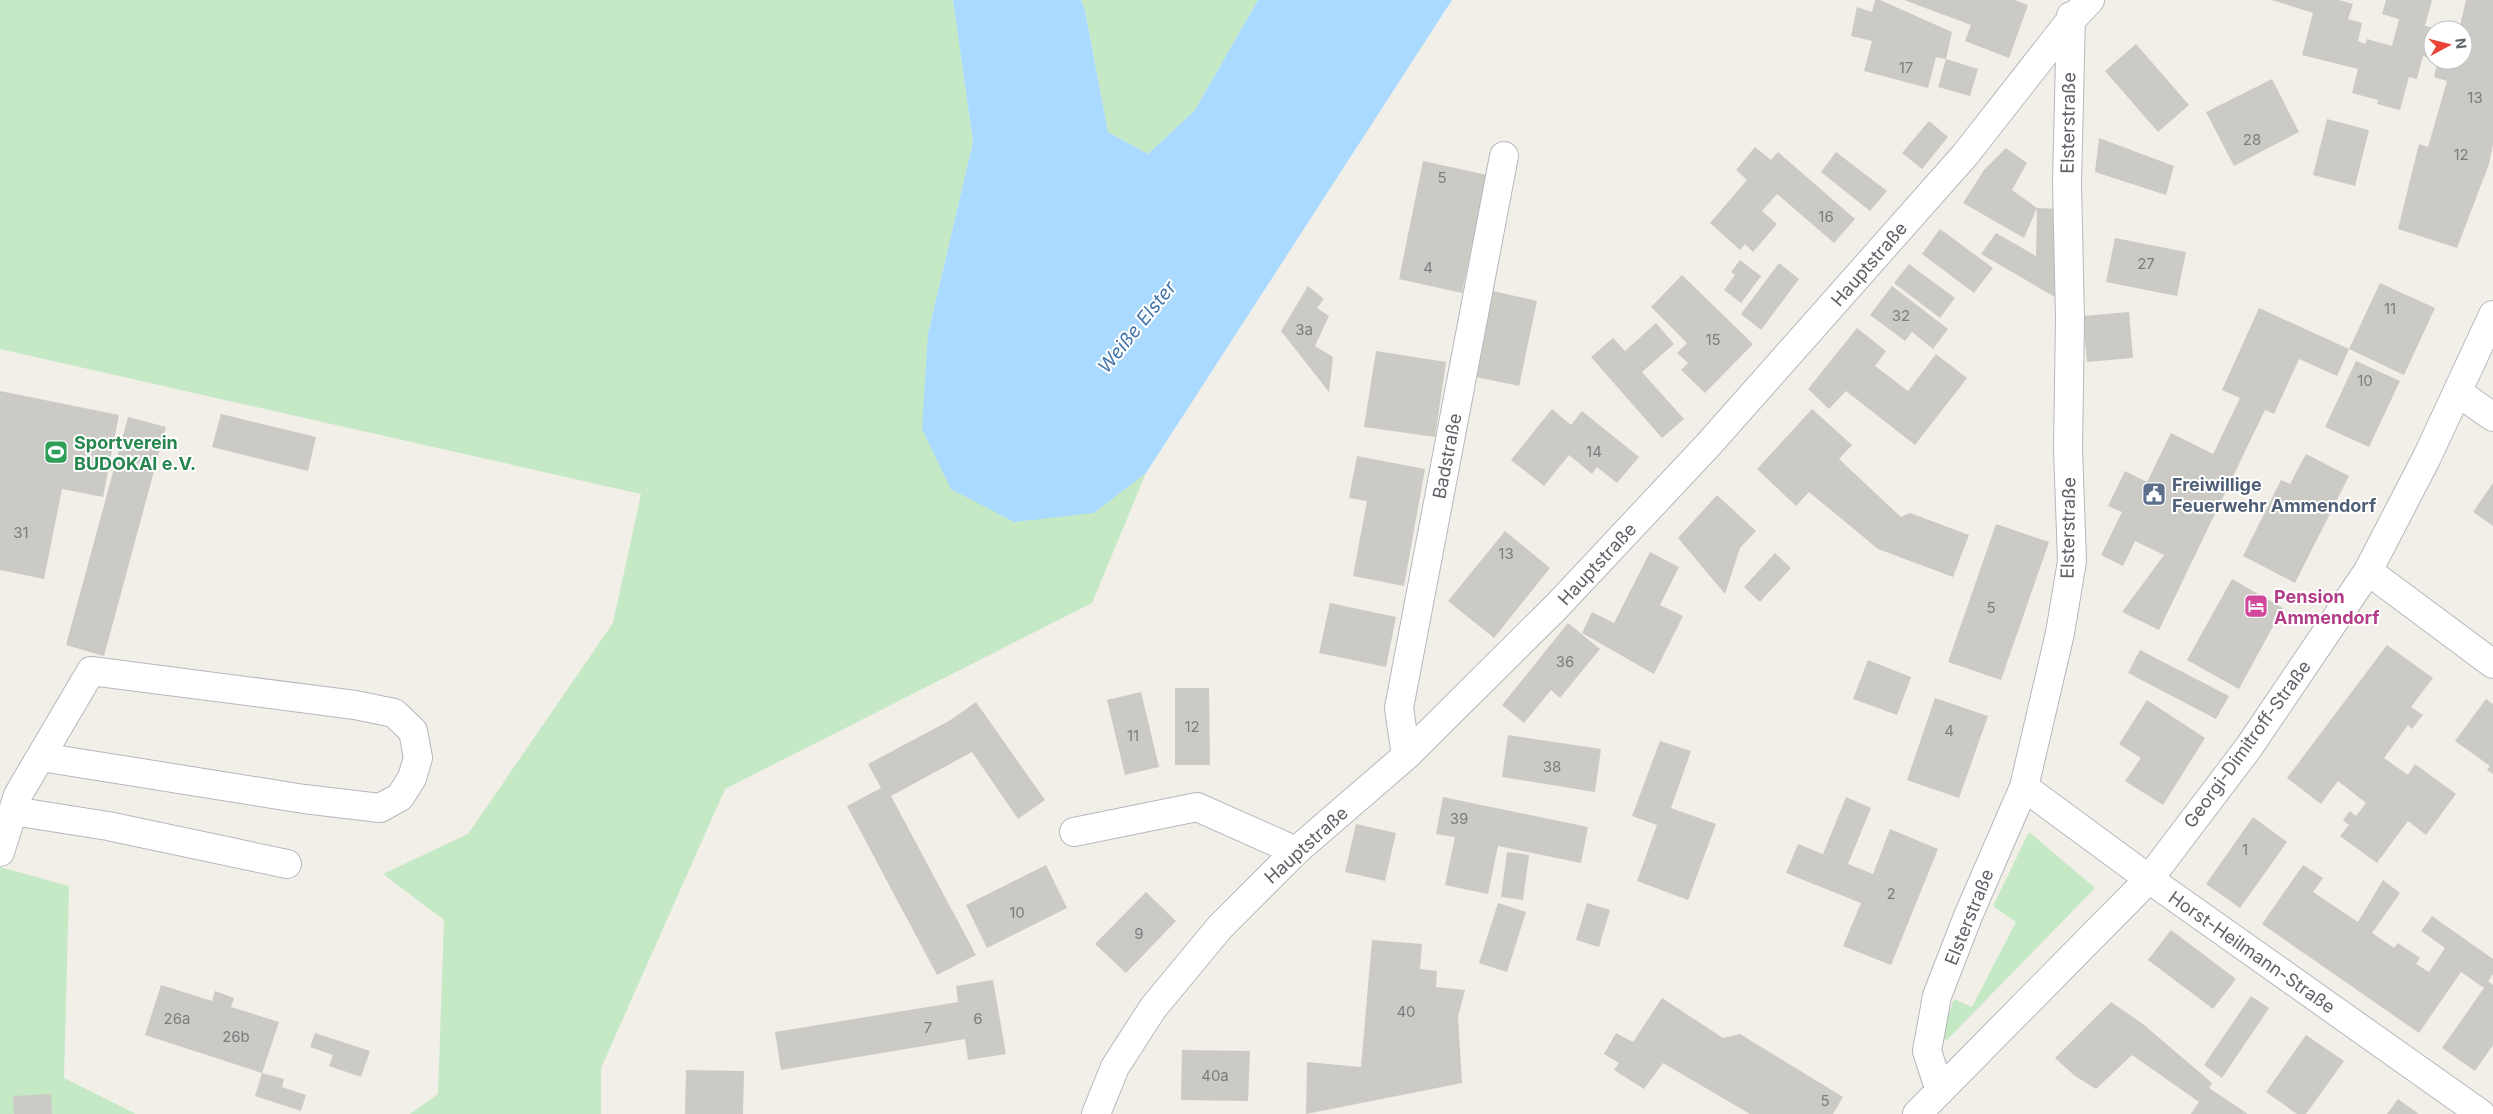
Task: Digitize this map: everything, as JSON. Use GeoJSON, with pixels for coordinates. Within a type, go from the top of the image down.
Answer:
{"type":"FeatureCollection","features":[{"type":"Feature","properties":{"kind":"street","name":"Hauptstraße"},"geometry":{"type":"LineString","coordinates":[[1096,1114],[1115,1067],[1153,1008],[1220,927],[1296,851],[1406,756],[1558,605],[1709,444],[1966,155],[2072,10],[2090,0]]}},
{"type":"Feature","properties":{"kind":"street","name":"Elsterstraße"},"geometry":{"type":"LineString","coordinates":[[1940,1091],[1927,1051],[1937,996],[1968,916],[2024,787],[2060,633],[2072,561],[2068,449],[2070,318],[2067,183],[2072,10]]}},
{"type":"Feature","properties":{"kind":"street","name":"Badstraße"},"geometry":{"type":"LineString","coordinates":[[1406,756],[1399,708],[1504,156]]}},
{"type":"Feature","properties":{"kind":"street","name":"Georgi-Dimitroff-Straße"},"geometry":{"type":"LineString","coordinates":[[1917,1114],[2149,879],[2249,747],[2368,571],[2459,393],[2493,315]]}},
{"type":"Feature","properties":{"kind":"street"},"geometry":{"type":"LineString","coordinates":[[2459,393],[2493,417]]}},
{"type":"Feature","properties":{"kind":"street"},"geometry":{"type":"LineString","coordinates":[[2368,571],[2493,664]]}},
{"type":"Feature","properties":{"kind":"street"},"geometry":{"type":"LineString","coordinates":[[0,852],[15,803],[41,757],[91,671],[355,705],[394,713],[413,731],[418,758],[412,778],[400,797],[380,808],[304,799],[41,757]]}},
{"type":"Feature","properties":{"kind":"street","name":"Horst-Heilmann-Straße"},"geometry":{"type":"LineString","coordinates":[[2024,787],[2149,879],[2481,1114]]}},
{"type":"Feature","properties":{"kind":"street"},"geometry":{"type":"LineString","coordinates":[[15,803],[108,826],[287,864]]}},
{"type":"Feature","properties":{"kind":"street"},"geometry":{"type":"LineString","coordinates":[[1074,832],[1197,807],[1296,851]]}},
{"type":"Feature","properties":{"kind":"green space"},"geometry":{"type":"Polygon","coordinates":[[[0,0],[953,0],[973,142],[928,334],[1094,513],[1146,473],[1092,603],[725,789],[601,1068],[601,1114],[410,1114],[438,1094],[444,920],[383,874],[468,834],[613,623],[641,494],[0,349],[0,0]]]}},
{"type":"Feature","properties":{"kind":"green space"},"geometry":{"type":"Polygon","coordinates":[[[1081,0],[1258,0],[1195,110],[1148,154],[1108,132],[1085,11],[1081,0]]]}},
{"type":"Feature","properties":{"kind":"green space"},"geometry":{"type":"Polygon","coordinates":[[[2029,832],[2095,888],[1947,1040],[1941,1037],[1954,999],[1972,1007],[2016,922],[1993,906],[2029,832]]]}},
{"type":"Feature","properties":{"kind":"green space"},"geometry":{"type":"Polygon","coordinates":[[[0,867],[69,886],[64,1078],[136,1114],[0,1114],[0,867]]]}},
{"type":"Feature","properties":{"kind":"water","name":"Weiße Elster"},"geometry":{"type":"Polygon","coordinates":[[[953,0],[1081,0],[1085,11],[1108,132],[1148,154],[1195,110],[1258,0],[1452,0],[1146,473],[1094,513],[1014,522],[951,489],[922,429],[928,334],[973,142],[953,0]]]}},
{"type":"Feature","properties":{"kind":"building"},"geometry":{"type":"Polygon","coordinates":[[[1875,0],[1880,0],[1952,32],[1946,59],[1936,57],[1928,88],[1864,71],[1872,41],[1851,36],[1857,7],[1872,12],[1875,0]]]}},
{"type":"Feature","properties":{"kind":"building"},"geometry":{"type":"Polygon","coordinates":[[[1904,0],[2014,0],[2028,5],[2009,58],[1965,41],[1971,25],[1904,0]]]}},
{"type":"Feature","properties":{"kind":"building"},"geometry":{"type":"Polygon","coordinates":[[[2272,0],[2339,0],[2353,4],[2348,19],[2362,23],[2358,41],[2365,44],[2367,39],[2392,46],[2399,19],[2382,14],[2386,0],[2432,0],[2427,20],[2423,20],[2423,56],[2417,79],[2409,77],[2400,110],[2377,104],[2378,100],[2352,93],[2358,69],[2302,55],[2313,13],[2272,0]]]}},
{"type":"Feature","properties":{"kind":"building"},"geometry":{"type":"Polygon","coordinates":[[[2466,0],[2493,0],[2493,144],[2489,164],[2457,248],[2398,229],[2419,144],[2428,147],[2447,81],[2434,77],[2436,70],[2473,70],[2473,20],[2461,20],[2466,0]]]}},
{"type":"Feature","properties":{"kind":"building"},"geometry":{"type":"Polygon","coordinates":[[[2136,44],[2189,105],[2158,132],[2105,71],[2136,44]]]}},
{"type":"Feature","properties":{"kind":"building"},"geometry":{"type":"Polygon","coordinates":[[[1946,59],[1978,69],[1970,96],[1938,87],[1946,59]]]}},
{"type":"Feature","properties":{"kind":"building"},"geometry":{"type":"Polygon","coordinates":[[[2272,79],[2299,132],[2234,166],[2206,112],[2272,79]]]}},
{"type":"Feature","properties":{"kind":"building"},"geometry":{"type":"Polygon","coordinates":[[[2327,119],[2369,130],[2355,186],[2313,175],[2327,119]]]}},
{"type":"Feature","properties":{"kind":"building"},"geometry":{"type":"Polygon","coordinates":[[[1929,121],[1948,137],[1922,169],[1902,153],[1929,121]]]}},
{"type":"Feature","properties":{"kind":"building"},"geometry":{"type":"Polygon","coordinates":[[[2099,138],[2174,166],[2166,195],[2095,172],[2099,138]]]}},
{"type":"Feature","properties":{"kind":"building"},"geometry":{"type":"Polygon","coordinates":[[[1755,147],[1771,160],[1778,152],[1855,219],[1834,243],[1777,194],[1762,211],[1777,224],[1753,252],[1745,244],[1740,250],[1710,223],[1747,180],[1736,170],[1755,147]]]}},
{"type":"Feature","properties":{"kind":"building"},"geometry":{"type":"Polygon","coordinates":[[[2006,148],[2027,163],[2012,190],[2037,208],[2024,238],[1963,203],[1984,170],[2006,148]]]}},
{"type":"Feature","properties":{"kind":"building"},"geometry":{"type":"Polygon","coordinates":[[[1836,152],[1887,191],[1870,211],[1821,172],[1836,152]]]}},
{"type":"Feature","properties":{"kind":"building"},"geometry":{"type":"Polygon","coordinates":[[[1423,161],[1487,175],[1462,293],[1399,279],[1423,161]]]}},
{"type":"Feature","properties":{"kind":"building"},"geometry":{"type":"Polygon","coordinates":[[[2037,208],[2060,209],[2060,300],[1981,254],[1996,233],[2036,256],[2037,208]]]}},
{"type":"Feature","properties":{"kind":"building"},"geometry":{"type":"Polygon","coordinates":[[[1940,229],[1993,268],[1974,293],[1922,254],[1940,229]]]}},
{"type":"Feature","properties":{"kind":"building"},"geometry":{"type":"Polygon","coordinates":[[[2115,238],[2186,252],[2177,296],[2106,282],[2115,238]]]}},
{"type":"Feature","properties":{"kind":"building"},"geometry":{"type":"Polygon","coordinates":[[[1740,260],[1761,276],[1741,303],[1724,290],[1735,275],[1731,272],[1740,260]]]}},
{"type":"Feature","properties":{"kind":"building"},"geometry":{"type":"Polygon","coordinates":[[[1779,263],[1799,279],[1761,330],[1741,314],[1779,263]]]}},
{"type":"Feature","properties":{"kind":"building"},"geometry":{"type":"Polygon","coordinates":[[[1909,264],[1955,298],[1940,318],[1894,283],[1909,264]]]}},
{"type":"Feature","properties":{"kind":"building"},"geometry":{"type":"Polygon","coordinates":[[[1682,275],[1753,344],[1705,393],[1681,370],[1688,363],[1677,353],[1687,343],[1651,307],[1682,275]]]}},
{"type":"Feature","properties":{"kind":"building"},"geometry":{"type":"Polygon","coordinates":[[[2380,283],[2435,308],[2404,375],[2349,349],[2380,283]]]}},
{"type":"Feature","properties":{"kind":"building"},"geometry":{"type":"Polygon","coordinates":[[[1308,286],[1324,299],[1317,308],[1329,316],[1315,346],[1333,357],[1329,392],[1281,331],[1308,286]]]}},
{"type":"Feature","properties":{"kind":"building"},"geometry":{"type":"Polygon","coordinates":[[[1892,286],[1948,329],[1933,349],[1912,332],[1905,341],[1870,315],[1892,286]]]}},
{"type":"Feature","properties":{"kind":"building"},"geometry":{"type":"Polygon","coordinates":[[[1493,291],[1537,301],[1519,386],[1476,377],[1493,291]]]}},
{"type":"Feature","properties":{"kind":"building"},"geometry":{"type":"Polygon","coordinates":[[[2259,308],[2349,349],[2337,376],[2299,359],[2274,414],[2265,410],[2159,630],[2122,612],[2164,555],[2135,541],[2123,566],[2101,555],[2122,512],[2108,506],[2125,471],[2147,482],[2171,433],[2213,454],[2240,398],[2222,390],[2259,308]]]}},
{"type":"Feature","properties":{"kind":"building"},"geometry":{"type":"Polygon","coordinates":[[[2129,312],[2133,358],[2087,362],[2083,316],[2129,312]]]}},
{"type":"Feature","properties":{"kind":"building"},"geometry":{"type":"Polygon","coordinates":[[[1656,323],[1674,344],[1642,372],[1684,419],[1662,438],[1591,357],[1613,338],[1625,351],[1656,323]]]}},
{"type":"Feature","properties":{"kind":"building"},"geometry":{"type":"Polygon","coordinates":[[[1857,328],[1886,351],[1875,366],[1908,391],[1936,354],[1967,378],[1915,445],[1846,391],[1829,409],[1808,389],[1857,328]]]}},
{"type":"Feature","properties":{"kind":"building"},"geometry":{"type":"Polygon","coordinates":[[[1376,351],[1446,362],[1435,437],[1364,427],[1376,351]]]}},
{"type":"Feature","properties":{"kind":"building"},"geometry":{"type":"Polygon","coordinates":[[[2356,361],[2400,381],[2369,447],[2325,427],[2356,361]]]}},
{"type":"Feature","properties":{"kind":"building","name":"Sportverein BUDOKAI e.V."},"geometry":{"type":"Polygon","coordinates":[[[0,391],[119,415],[103,497],[62,489],[44,579],[0,570],[0,391]]]}},
{"type":"Feature","properties":{"kind":"building"},"geometry":{"type":"Polygon","coordinates":[[[1552,409],[1571,425],[1582,411],[1639,457],[1617,483],[1597,467],[1592,474],[1569,455],[1544,486],[1511,460],[1552,409]]]}},
{"type":"Feature","properties":{"kind":"building"},"geometry":{"type":"Polygon","coordinates":[[[1812,409],[1852,445],[1839,459],[1901,517],[1910,513],[1969,535],[1953,577],[1878,549],[1809,492],[1796,506],[1757,469],[1812,409]]]}},
{"type":"Feature","properties":{"kind":"building"},"geometry":{"type":"Polygon","coordinates":[[[221,414],[316,437],[308,471],[212,447],[221,414]]]}},
{"type":"Feature","properties":{"kind":"building"},"geometry":{"type":"Polygon","coordinates":[[[128,417],[166,427],[104,656],[66,645],[128,417]]]}},
{"type":"Feature","properties":{"kind":"building"},"geometry":{"type":"Polygon","coordinates":[[[2306,454],[2349,476],[2295,583],[2243,556],[2281,480],[2290,484],[2306,454]]]}},
{"type":"Feature","properties":{"kind":"building"},"geometry":{"type":"Polygon","coordinates":[[[1357,456],[1425,469],[1404,586],[1353,576],[1367,501],[1349,498],[1357,456]]]}},
{"type":"Feature","properties":{"kind":"building"},"geometry":{"type":"Polygon","coordinates":[[[2493,483],[2493,526],[2473,512],[2493,483]]]}},
{"type":"Feature","properties":{"kind":"building"},"geometry":{"type":"Polygon","coordinates":[[[1717,495],[1756,531],[1740,548],[1725,594],[1678,538],[1717,495]]]}},
{"type":"Feature","properties":{"kind":"building"},"geometry":{"type":"Polygon","coordinates":[[[1996,524],[2049,542],[2001,680],[1948,662],[1996,524]]]}},
{"type":"Feature","properties":{"kind":"building"},"geometry":{"type":"Polygon","coordinates":[[[1505,531],[1550,568],[1494,638],[1448,601],[1505,531]]]}},
{"type":"Feature","properties":{"kind":"building"},"geometry":{"type":"Polygon","coordinates":[[[1650,552],[1679,567],[1660,605],[1683,616],[1654,674],[1582,633],[1592,612],[1614,623],[1650,552]]]}},
{"type":"Feature","properties":{"kind":"building"},"geometry":{"type":"Polygon","coordinates":[[[1775,553],[1791,568],[1760,602],[1744,587],[1775,553]]]}},
{"type":"Feature","properties":{"kind":"building"},"geometry":{"type":"Polygon","coordinates":[[[2232,579],[2283,608],[2239,689],[2187,660],[2232,579]]]}},
{"type":"Feature","properties":{"kind":"building"},"geometry":{"type":"Polygon","coordinates":[[[1330,603],[1396,617],[1386,667],[1319,653],[1330,603]]]}},
{"type":"Feature","properties":{"kind":"building"},"geometry":{"type":"Polygon","coordinates":[[[1568,623],[1600,649],[1560,698],[1551,690],[1524,723],[1502,705],[1568,623]]]}},
{"type":"Feature","properties":{"kind":"building"},"geometry":{"type":"Polygon","coordinates":[[[2387,645],[2433,678],[2411,707],[2423,715],[2412,729],[2408,725],[2384,758],[2408,775],[2415,764],[2456,794],[2426,835],[2408,821],[2377,863],[2340,836],[2349,825],[2343,820],[2350,811],[2356,816],[2366,803],[2338,781],[2321,804],[2287,778],[2387,645]]]}},
{"type":"Feature","properties":{"kind":"building"},"geometry":{"type":"Polygon","coordinates":[[[2140,650],[2229,696],[2216,719],[2128,673],[2140,650]]]}},
{"type":"Feature","properties":{"kind":"building"},"geometry":{"type":"Polygon","coordinates":[[[1868,660],[1911,677],[1897,715],[1853,699],[1868,660]]]}},
{"type":"Feature","properties":{"kind":"building"},"geometry":{"type":"Polygon","coordinates":[[[1175,688],[1209,688],[1210,765],[1175,765],[1175,688]]]}},
{"type":"Feature","properties":{"kind":"building"},"geometry":{"type":"Polygon","coordinates":[[[1141,692],[1159,767],[1125,775],[1107,700],[1141,692]]]}},
{"type":"Feature","properties":{"kind":"building"},"geometry":{"type":"Polygon","coordinates":[[[1935,698],[1988,716],[1959,798],[1907,780],[1935,698]]]}},
{"type":"Feature","properties":{"kind":"building"},"geometry":{"type":"Polygon","coordinates":[[[2486,699],[2493,704],[2493,774],[2487,770],[2490,766],[2455,741],[2486,699]]]}},
{"type":"Feature","properties":{"kind":"building"},"geometry":{"type":"Polygon","coordinates":[[[2147,700],[2205,738],[2163,805],[2125,781],[2141,758],[2119,744],[2147,700]]]}},
{"type":"Feature","properties":{"kind":"building"},"geometry":{"type":"Polygon","coordinates":[[[976,702],[1045,800],[1018,819],[972,752],[891,796],[976,955],[937,975],[847,806],[881,788],[868,764],[949,721],[976,702]]]}},
{"type":"Feature","properties":{"kind":"building"},"geometry":{"type":"Polygon","coordinates":[[[1508,735],[1601,749],[1595,792],[1502,777],[1508,735]]]}},
{"type":"Feature","properties":{"kind":"building"},"geometry":{"type":"Polygon","coordinates":[[[1660,741],[1691,751],[1671,808],[1716,824],[1688,900],[1637,881],[1657,825],[1632,816],[1660,741]]]}},
{"type":"Feature","properties":{"kind":"building"},"geometry":{"type":"Polygon","coordinates":[[[1443,797],[1588,827],[1581,863],[1498,846],[1488,894],[1445,885],[1455,837],[1436,834],[1443,797]]]}},
{"type":"Feature","properties":{"kind":"building"},"geometry":{"type":"Polygon","coordinates":[[[1846,797],[1871,808],[1848,864],[1873,874],[1890,829],[1938,849],[1891,965],[1843,946],[1861,903],[1786,873],[1798,844],[1823,854],[1846,797]]]}},
{"type":"Feature","properties":{"kind":"building"},"geometry":{"type":"Polygon","coordinates":[[[2253,817],[2287,842],[2240,908],[2206,884],[2253,817]]]}},
{"type":"Feature","properties":{"kind":"building"},"geometry":{"type":"Polygon","coordinates":[[[1356,824],[1396,833],[1385,881],[1345,872],[1356,824]]]}},
{"type":"Feature","properties":{"kind":"building"},"geometry":{"type":"Polygon","coordinates":[[[1507,852],[1529,855],[1523,900],[1501,897],[1507,852]]]}},
{"type":"Feature","properties":{"kind":"building"},"geometry":{"type":"Polygon","coordinates":[[[1046,865],[1067,908],[987,948],[966,905],[1046,865]]]}},
{"type":"Feature","properties":{"kind":"building"},"geometry":{"type":"Polygon","coordinates":[[[2303,865],[2323,878],[2313,892],[2358,922],[2383,880],[2400,893],[2372,933],[2394,948],[2398,943],[2420,958],[2416,964],[2429,972],[2445,948],[2421,931],[2432,916],[2493,959],[2493,974],[2488,981],[2493,985],[2493,1045],[2475,1071],[2442,1048],[2484,988],[2461,972],[2419,1033],[2262,924],[2303,865]]]}},
{"type":"Feature","properties":{"kind":"building"},"geometry":{"type":"Polygon","coordinates":[[[1146,892],[1176,921],[1126,973],[1095,944],[1146,892]]]}},
{"type":"Feature","properties":{"kind":"building"},"geometry":{"type":"Polygon","coordinates":[[[1498,903],[1526,912],[1507,972],[1479,963],[1498,903]]]}},
{"type":"Feature","properties":{"kind":"building"},"geometry":{"type":"Polygon","coordinates":[[[1587,903],[1610,910],[1599,947],[1576,940],[1587,903]]]}},
{"type":"Feature","properties":{"kind":"building"},"geometry":{"type":"Polygon","coordinates":[[[2171,930],[2236,979],[2213,1009],[2148,960],[2171,930]]]}},
{"type":"Feature","properties":{"kind":"building"},"geometry":{"type":"Polygon","coordinates":[[[1372,940],[1422,944],[1420,969],[1437,971],[1436,987],[1465,990],[1458,1017],[1462,1083],[1306,1114],[1307,1062],[1361,1067],[1372,940]]]}},
{"type":"Feature","properties":{"kind":"building"},"geometry":{"type":"Polygon","coordinates":[[[993,980],[1006,1054],[968,1060],[965,1039],[781,1070],[775,1032],[958,1002],[956,986],[993,980]]]}},
{"type":"Feature","properties":{"kind":"building"},"geometry":{"type":"Polygon","coordinates":[[[161,985],[212,1001],[215,991],[234,998],[231,1007],[279,1022],[262,1073],[145,1035],[161,985]]]}},
{"type":"Feature","properties":{"kind":"building"},"geometry":{"type":"Polygon","coordinates":[[[2251,996],[2269,1008],[2222,1078],[2204,1065],[2251,996]]]}},
{"type":"Feature","properties":{"kind":"building"},"geometry":{"type":"Polygon","coordinates":[[[1662,998],[1723,1038],[1740,1034],[1843,1097],[1833,1114],[1750,1114],[1663,1063],[1644,1089],[1614,1070],[1619,1063],[1604,1054],[1616,1033],[1633,1042],[1662,998]]]}},
{"type":"Feature","properties":{"kind":"building"},"geometry":{"type":"Polygon","coordinates":[[[2111,1002],[2143,1024],[2212,1083],[2209,1088],[2248,1114],[2191,1114],[2199,1102],[2132,1055],[2096,1089],[2075,1076],[2055,1058],[2111,1002]]]}},
{"type":"Feature","properties":{"kind":"building"},"geometry":{"type":"Polygon","coordinates":[[[315,1033],[370,1051],[361,1077],[329,1066],[333,1055],[310,1047],[315,1033]]]}},
{"type":"Feature","properties":{"kind":"building"},"geometry":{"type":"Polygon","coordinates":[[[2306,1035],[2344,1061],[2306,1114],[2297,1114],[2266,1092],[2306,1035]]]}},
{"type":"Feature","properties":{"kind":"building"},"geometry":{"type":"Polygon","coordinates":[[[1182,1050],[1250,1051],[1248,1101],[1181,1100],[1182,1050]]]}},
{"type":"Feature","properties":{"kind":"building"},"geometry":{"type":"Polygon","coordinates":[[[686,1070],[744,1071],[743,1114],[685,1114],[686,1070]]]}},
{"type":"Feature","properties":{"kind":"building"},"geometry":{"type":"Polygon","coordinates":[[[262,1073],[284,1079],[282,1087],[306,1095],[301,1111],[255,1096],[262,1073]]]}},
{"type":"Feature","properties":{"kind":"building"},"geometry":{"type":"Polygon","coordinates":[[[51,1094],[52,1114],[14,1114],[13,1096],[51,1094]]]}},
{"type":"Feature","properties":{"kind":"building"},"geometry":{"type":"Polygon","coordinates":[[[2398,1099],[2419,1114],[2387,1114],[2398,1099]]]}},
{"type":"Feature","properties":{"kind":"place","name":"Sportverein BUDOKAI e.V."},"geometry":{"type":"Point","coordinates":[56,452]}},
{"type":"Feature","properties":{"kind":"place","name":"Freiwillige Feuerwehr Ammendorf"},"geometry":{"type":"Point","coordinates":[2154,494]}},
{"type":"Feature","properties":{"kind":"place","name":"Pension Ammendorf"},"geometry":{"type":"Point","coordinates":[2256,606]}}]}
